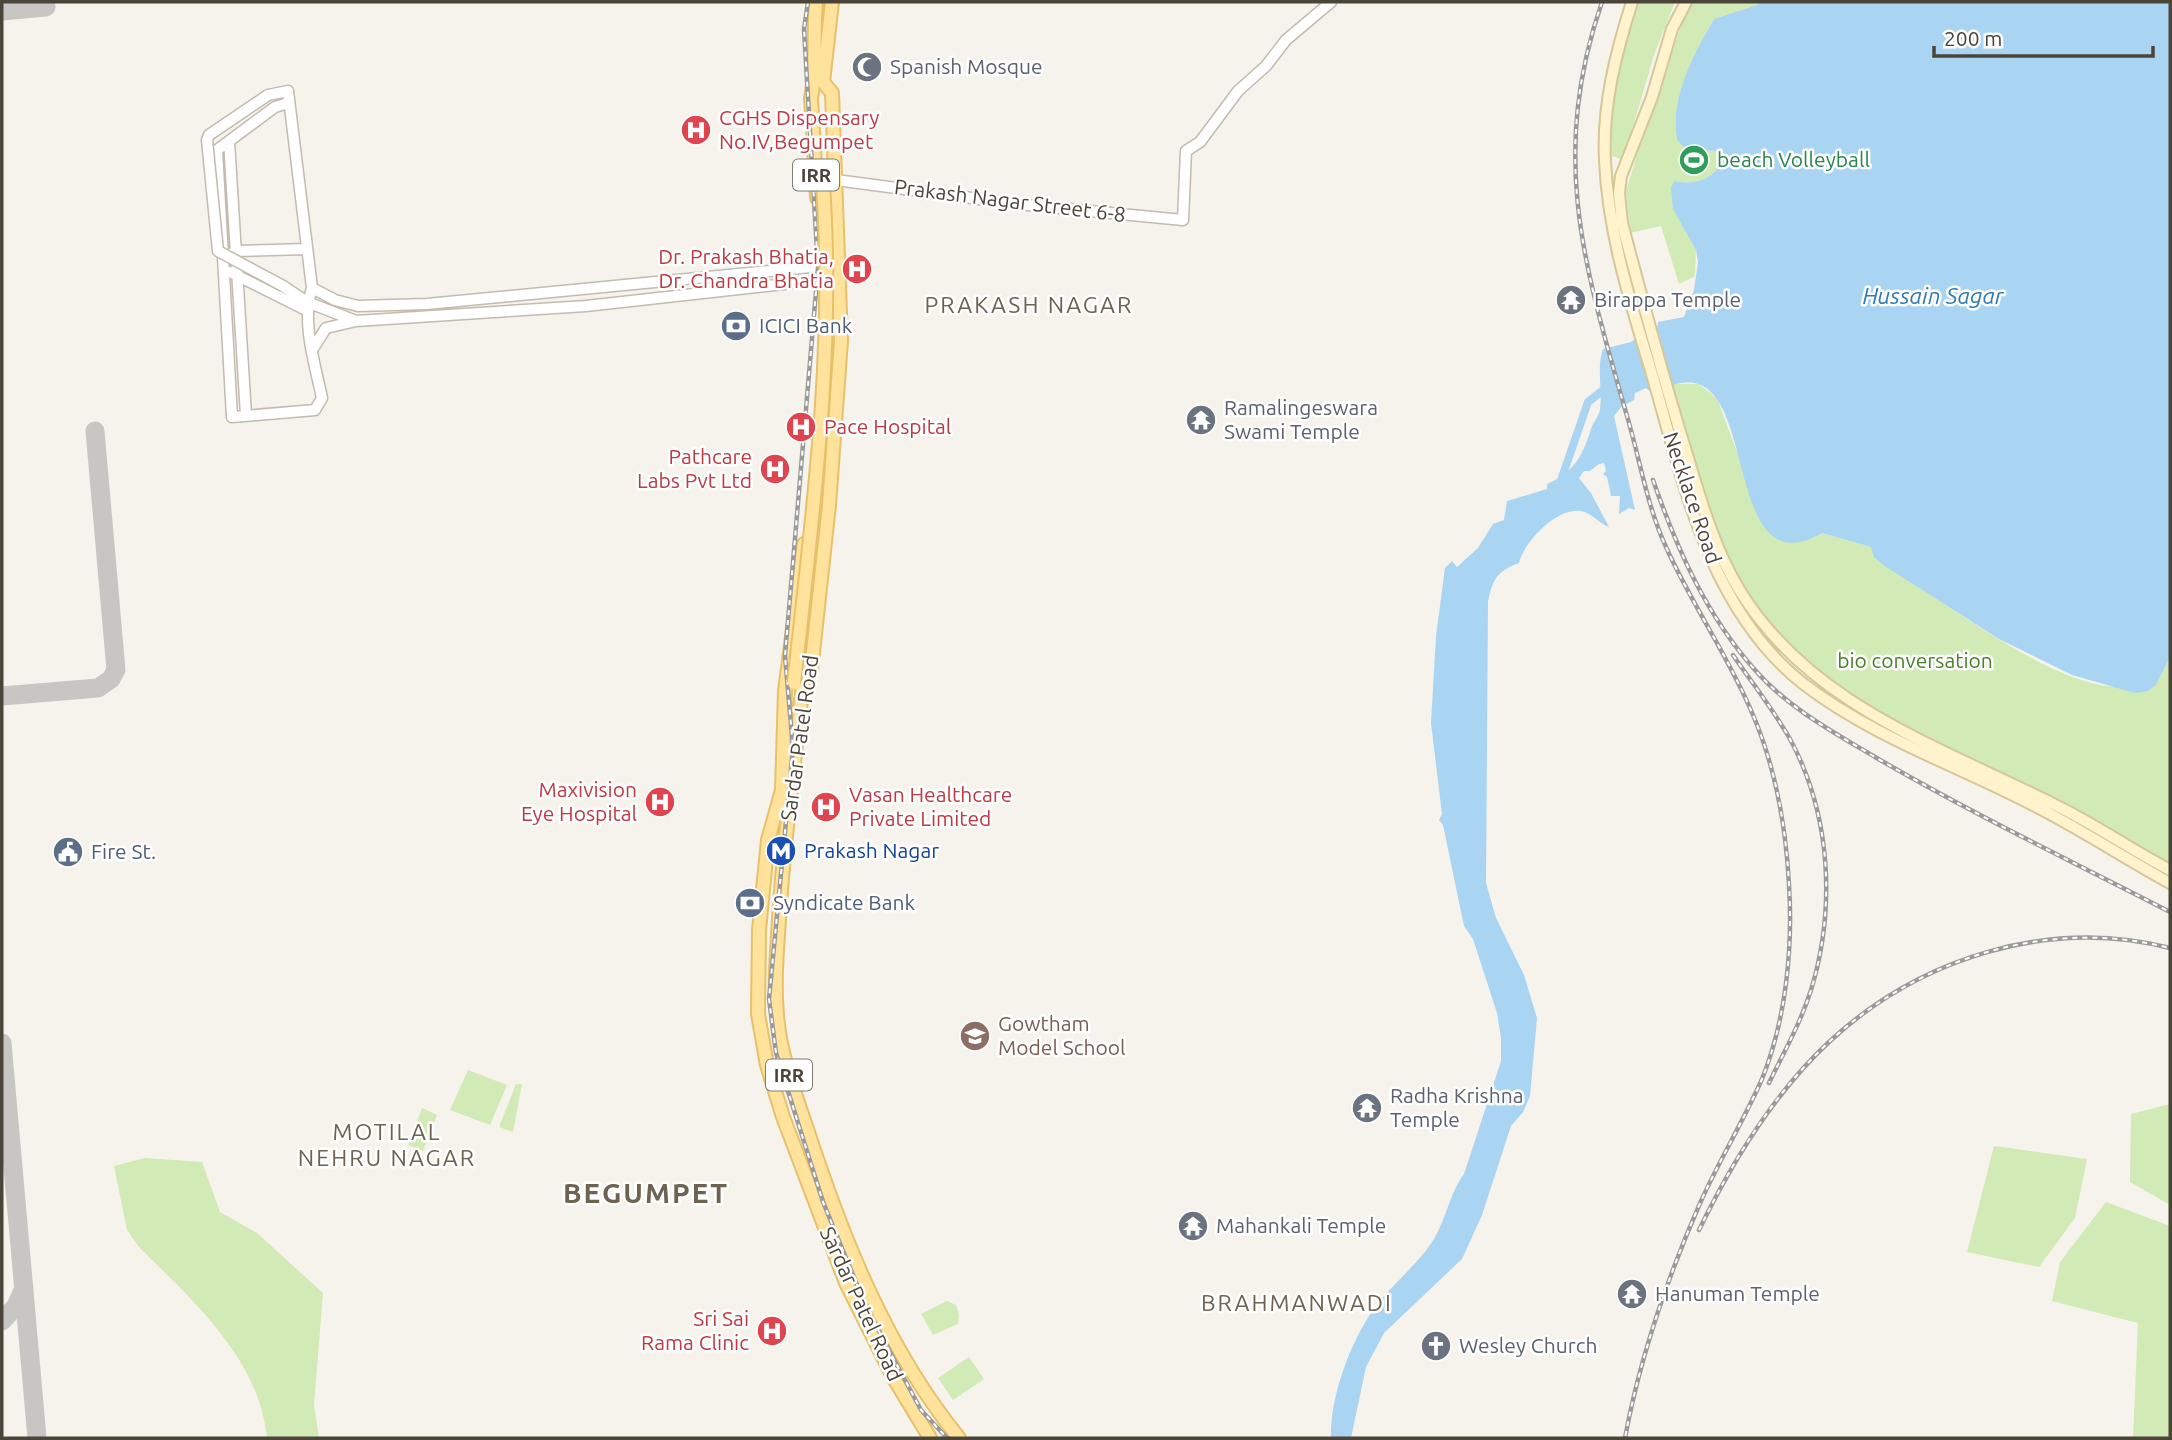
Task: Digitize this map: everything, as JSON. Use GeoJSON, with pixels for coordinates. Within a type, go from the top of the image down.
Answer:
{"type":"FeatureCollection","features":[{"type":"Feature","properties":{"kind":"main road","name":"Sardar Patel Road"},"geometry":{"type":"LineString","coordinates":[[816,2],[812,45],[819,83],[832,93],[841,269],[841,341],[829,505],[810,680],[800,687],[785,845],[776,962],[777,1016],[784,1060],[828,1193],[879,1311],[930,1401],[959,1438]]}},
{"type":"Feature","properties":{"kind":"main road","name":"Sardar Patel Road"},"geometry":{"type":"LineString","coordinates":[[832,2],[819,83],[811,98],[819,239],[819,339],[814,458],[785,691],[786,741],[782,790],[768,840],[759,930],[758,1014],[767,1065],[783,1117],[846,1283],[892,1375],[930,1438]]}},
{"type":"Feature","properties":{"kind":"main road","name":"Necklace Road"},"geometry":{"type":"LineString","coordinates":[[1632,2],[1622,34],[1608,100],[1606,176],[1614,241],[1635,298],[1667,407],[1720,565],[1765,644],[1804,683],[1866,726],[2049,813],[2170,883]]}},
{"type":"Feature","properties":{"kind":"main road","name":"Necklace Road"},"geometry":{"type":"LineString","coordinates":[[1635,298],[1622,223],[1619,193],[1621,176],[1652,97],[1672,29],[1686,2]]}},
{"type":"Feature","properties":{"kind":"main road","name":"IRR"},"geometry":{"type":"LineString","coordinates":[[786,741],[800,687],[828,328],[827,236],[819,83]]}},
{"type":"Feature","properties":{"kind":"main road"},"geometry":{"type":"LineString","coordinates":[[1606,176],[1621,176]]}},
{"type":"Feature","properties":{"kind":"main road"},"geometry":{"type":"LineString","coordinates":[[819,239],[829,231],[835,235],[841,269]]}},
{"type":"Feature","properties":{"kind":"main road"},"geometry":{"type":"LineString","coordinates":[[819,339],[841,341]]}},
{"type":"Feature","properties":{"kind":"main road","name":"Necklace Road"},"geometry":{"type":"LineString","coordinates":[[1720,565],[1788,653],[1865,710],[1926,746],[2057,806],[2170,870]]}},
{"type":"Feature","properties":{"kind":"street","name":"Prakash Nagar Street 6-8"},"geometry":{"type":"LineString","coordinates":[[836,180],[1017,204],[1183,220],[1186,151],[1200,142],[1238,91],[1266,66],[1286,40],[1331,2]]}},
{"type":"Feature","properties":{"kind":"street"},"geometry":{"type":"LineString","coordinates":[[288,103],[275,107],[217,150],[232,417],[318,408],[322,398],[307,307],[312,288],[288,91],[268,95],[209,135],[207,140],[218,251],[283,286],[307,307]]}},
{"type":"Feature","properties":{"kind":"street"},"geometry":{"type":"LineString","coordinates":[[229,141],[235,251],[228,266],[235,275],[307,307],[356,321]]}},
{"type":"Feature","properties":{"kind":"street"},"geometry":{"type":"LineString","coordinates":[[235,251],[307,249]]}},
{"type":"Feature","properties":{"kind":"street"},"geometry":{"type":"LineString","coordinates":[[312,288],[346,304],[370,306],[585,291],[747,274],[819,273]]}},
{"type":"Feature","properties":{"kind":"street"},"geometry":{"type":"LineString","coordinates":[[312,350],[326,328],[356,321],[586,306],[748,288],[819,273]]}},
{"type":"Feature","properties":{"kind":"street"},"geometry":{"type":"LineString","coordinates":[[747,274],[748,288]]}},
{"type":"Feature","properties":{"kind":"street"},"geometry":{"type":"LineString","coordinates":[[235,275],[246,415]]}},
{"type":"Feature","properties":{"kind":"street"},"geometry":{"type":"LineString","coordinates":[[585,291],[586,306]]}},
{"type":"Feature","properties":{"kind":"street"},"geometry":{"type":"LineString","coordinates":[[427,304],[428,318]]}},
{"type":"Feature","properties":{"kind":"street"},"geometry":{"type":"LineString","coordinates":[[370,306],[370,320]]}},
{"type":"Feature","properties":{"kind":"green space"},"geometry":{"type":"Polygon","coordinates":[[[1635,2],[1675,2],[1654,55],[1623,160],[1610,155],[1613,87],[1635,2]]]}},
{"type":"Feature","properties":{"kind":"green space"},"geometry":{"type":"Polygon","coordinates":[[[1691,2],[1760,2],[1758,5],[1714,19],[1691,62],[1680,93],[1677,140],[1687,150],[1722,151],[1725,157],[1716,170],[1704,179],[1675,181],[1696,250],[1695,276],[1679,284],[1661,226],[1630,233],[1626,191],[1658,85],[1691,2]]]}},
{"type":"Feature","properties":{"kind":"green space","name":"bio conversation"},"geometry":{"type":"Polygon","coordinates":[[[1671,384],[1698,384],[1711,393],[1718,401],[1737,452],[1813,538],[1822,533],[1871,547],[1883,565],[2008,645],[2060,672],[2084,681],[2119,687],[2156,685],[2170,657],[2170,864],[2058,800],[1901,723],[1857,697],[1815,667],[1778,633],[1746,593],[1720,547],[1698,487],[1671,384]]]}},
{"type":"Feature","properties":{"kind":"green space"},"geometry":{"type":"Polygon","coordinates":[[[468,1070],[507,1085],[490,1125],[450,1110],[468,1070]]]}},
{"type":"Feature","properties":{"kind":"green space"},"geometry":{"type":"Polygon","coordinates":[[[516,1084],[522,1084],[513,1132],[499,1127],[516,1084]]]}},
{"type":"Feature","properties":{"kind":"green space"},"geometry":{"type":"Polygon","coordinates":[[[2170,1104],[2170,1205],[2130,1182],[2131,1114],[2170,1104]]]}},
{"type":"Feature","properties":{"kind":"green space"},"geometry":{"type":"Polygon","coordinates":[[[422,1108],[437,1115],[423,1151],[408,1145],[422,1108]]]}},
{"type":"Feature","properties":{"kind":"green space"},"geometry":{"type":"Polygon","coordinates":[[[1994,1146],[2087,1159],[2075,1218],[2039,1267],[1967,1252],[1994,1146]]]}},
{"type":"Feature","properties":{"kind":"green space"},"geometry":{"type":"Polygon","coordinates":[[[145,1158],[202,1162],[220,1212],[257,1233],[323,1293],[314,1405],[319,1438],[267,1438],[261,1409],[251,1382],[237,1357],[201,1310],[139,1247],[127,1230],[114,1166],[145,1158]]]}},
{"type":"Feature","properties":{"kind":"green space"},"geometry":{"type":"Polygon","coordinates":[[[2106,1202],[2170,1226],[2170,1438],[2133,1438],[2138,1323],[2052,1301],[2060,1262],[2106,1202]]]}},
{"type":"Feature","properties":{"kind":"green space"},"geometry":{"type":"Polygon","coordinates":[[[947,1301],[956,1305],[958,1324],[933,1335],[921,1314],[947,1301]]]}},
{"type":"Feature","properties":{"kind":"green space"},"geometry":{"type":"Polygon","coordinates":[[[969,1357],[984,1379],[953,1400],[938,1378],[969,1357]]]}},
{"type":"Feature","properties":{"kind":"water","name":"Hussain Sagar"},"geometry":{"type":"Polygon","coordinates":[[[1760,2],[2170,2],[2170,657],[2156,685],[2148,691],[2135,693],[2072,675],[1999,639],[1883,565],[1874,557],[1871,547],[1822,533],[1792,543],[1771,535],[1757,514],[1728,422],[1716,398],[1698,384],[1686,382],[1652,393],[1646,388],[1635,393],[1634,400],[1621,407],[1614,416],[1635,510],[1629,508],[1619,514],[1620,496],[1611,496],[1607,477],[1603,474],[1606,471],[1604,463],[1590,471],[1584,471],[1579,478],[1591,493],[1609,527],[1580,511],[1561,515],[1551,521],[1527,546],[1519,563],[1505,569],[1497,577],[1488,602],[1486,883],[1496,918],[1524,975],[1537,1018],[1530,1096],[1523,1112],[1511,1126],[1482,1215],[1462,1259],[1384,1333],[1366,1367],[1351,1438],[1331,1438],[1337,1391],[1354,1344],[1376,1306],[1425,1252],[1437,1234],[1464,1174],[1501,1061],[1497,1013],[1473,939],[1464,926],[1443,825],[1439,820],[1442,814],[1431,723],[1436,636],[1445,568],[1452,561],[1457,567],[1478,548],[1493,524],[1504,520],[1507,501],[1547,489],[1547,484],[1571,469],[1585,447],[1599,412],[1603,349],[1631,342],[1646,330],[1657,329],[1658,322],[1684,317],[1694,290],[1698,262],[1696,250],[1673,209],[1671,187],[1675,181],[1704,179],[1716,170],[1725,157],[1722,151],[1687,150],[1677,140],[1680,92],[1691,62],[1714,19],[1760,2]]]}},
{"type":"Feature","properties":{"kind":"waterway"},"geometry":{"type":"LineString","coordinates":[[1559,486],[1588,402],[1607,387]]}},
{"type":"Feature","properties":{"kind":"taxiway"},"geometry":{"type":"LineString","coordinates":[[2,11],[46,7]]}},
{"type":"Feature","properties":{"kind":"taxiway"},"geometry":{"type":"LineString","coordinates":[[2,696],[98,688],[111,679],[116,670],[95,431]]}},
{"type":"Feature","properties":{"kind":"taxiway"},"geometry":{"type":"LineString","coordinates":[[2,1043],[37,1438]]}},
{"type":"Feature","properties":{"kind":"taxiway"},"geometry":{"type":"LineString","coordinates":[[2,1321],[16,1306],[24,1288]]}},
{"type":"Feature","properties":{"kind":"railway"},"geometry":{"type":"LineString","coordinates":[[808,2],[804,29],[818,268],[785,656],[793,748],[769,999],[776,1053],[823,1202],[867,1309],[921,1410],[947,1438]]}},
{"type":"Feature","properties":{"kind":"railway"},"geometry":{"type":"LineString","coordinates":[[1602,2],[1586,58],[1577,111],[1575,161],[1578,211],[1586,260],[1611,361],[1659,531],[1743,694],[1768,756],[1782,820],[1788,863],[1790,909],[1786,984],[1770,1056],[1762,1079],[1701,1201],[1677,1258],[1647,1347],[1625,1438]]}},
{"type":"Feature","properties":{"kind":"railway"},"geometry":{"type":"LineString","coordinates":[[1653,480],[1683,556],[1708,604],[1738,649],[1781,696],[1827,728],[1911,778],[2170,912]]}},
{"type":"Feature","properties":{"kind":"railway"},"geometry":{"type":"LineString","coordinates":[[1733,655],[1770,707],[1804,768],[1821,830],[1825,862],[1826,895],[1819,959],[1802,1014],[1769,1083]]}},
{"type":"Feature","properties":{"kind":"railway"},"geometry":{"type":"LineString","coordinates":[[1699,1230],[1740,1154],[1790,1084],[1829,1042],[1865,1013],[1903,988],[1945,967],[1988,952],[2033,942],[2078,938],[2124,940],[2170,948]]}},
{"type":"Feature","properties":{"kind":"place","name":"Spanish Mosque"},"geometry":{"type":"Point","coordinates":[867,67]}},
{"type":"Feature","properties":{"kind":"place","name":"CGHS Dispensary No.IV,Begumpet"},"geometry":{"type":"Point","coordinates":[696,130]}},
{"type":"Feature","properties":{"kind":"place","name":"beach Volleyball"},"geometry":{"type":"Point","coordinates":[1694,160]}},
{"type":"Feature","properties":{"kind":"place","name":"Dr. Prakash Bhatia, Dr. Chandra Bhatia"},"geometry":{"type":"Point","coordinates":[857,269]}},
{"type":"Feature","properties":{"kind":"place","name":"Birappa Temple"},"geometry":{"type":"Point","coordinates":[1571,300]}},
{"type":"Feature","properties":{"kind":"place","name":"ICICI Bank"},"geometry":{"type":"Point","coordinates":[736,326]}},
{"type":"Feature","properties":{"kind":"place","name":"Ramalingeswara Swami Temple"},"geometry":{"type":"Point","coordinates":[1201,420]}},
{"type":"Feature","properties":{"kind":"place","name":"Pace Hospital"},"geometry":{"type":"Point","coordinates":[801,427]}},
{"type":"Feature","properties":{"kind":"place","name":"Pathcare Labs Pvt Ltd"},"geometry":{"type":"Point","coordinates":[775,469]}},
{"type":"Feature","properties":{"kind":"place","name":"Maxivision Eye Hospital"},"geometry":{"type":"Point","coordinates":[660,802]}},
{"type":"Feature","properties":{"kind":"place","name":"Vasan Healthcare Private Limited"},"geometry":{"type":"Point","coordinates":[826,807]}},
{"type":"Feature","properties":{"kind":"place","name":"Prakash Nagar"},"geometry":{"type":"Point","coordinates":[781,851]}},
{"type":"Feature","properties":{"kind":"place","name":"Fire St."},"geometry":{"type":"Point","coordinates":[68,852]}},
{"type":"Feature","properties":{"kind":"place","name":"Syndicate Bank"},"geometry":{"type":"Point","coordinates":[750,903]}},
{"type":"Feature","properties":{"kind":"place","name":"Gowtham Model School"},"geometry":{"type":"Point","coordinates":[975,1036]}},
{"type":"Feature","properties":{"kind":"place","name":"Radha Krishna Temple"},"geometry":{"type":"Point","coordinates":[1367,1108]}},
{"type":"Feature","properties":{"kind":"place","name":"Mahankali Temple"},"geometry":{"type":"Point","coordinates":[1193,1226]}},
{"type":"Feature","properties":{"kind":"place","name":"Hanuman Temple"},"geometry":{"type":"Point","coordinates":[1632,1294]}},
{"type":"Feature","properties":{"kind":"place","name":"Sri Sai Rama Clinic"},"geometry":{"type":"Point","coordinates":[772,1331]}},
{"type":"Feature","properties":{"kind":"place","name":"Wesley Church"},"geometry":{"type":"Point","coordinates":[1436,1346]}},
{"type":"Feature","properties":{"kind":"district","name":"PRAKASH NAGAR"},"geometry":{"type":"Point","coordinates":[1029,305]}},
{"type":"Feature","properties":{"kind":"district","name":"MOTILAL NEHRU NAGAR"},"geometry":{"type":"Point","coordinates":[387,1145]}},
{"type":"Feature","properties":{"kind":"district","name":"BEGUMPET"},"geometry":{"type":"Point","coordinates":[646,1193]}},
{"type":"Feature","properties":{"kind":"district","name":"BRAHMANWADI"},"geometry":{"type":"Point","coordinates":[1297,1303]}}]}
